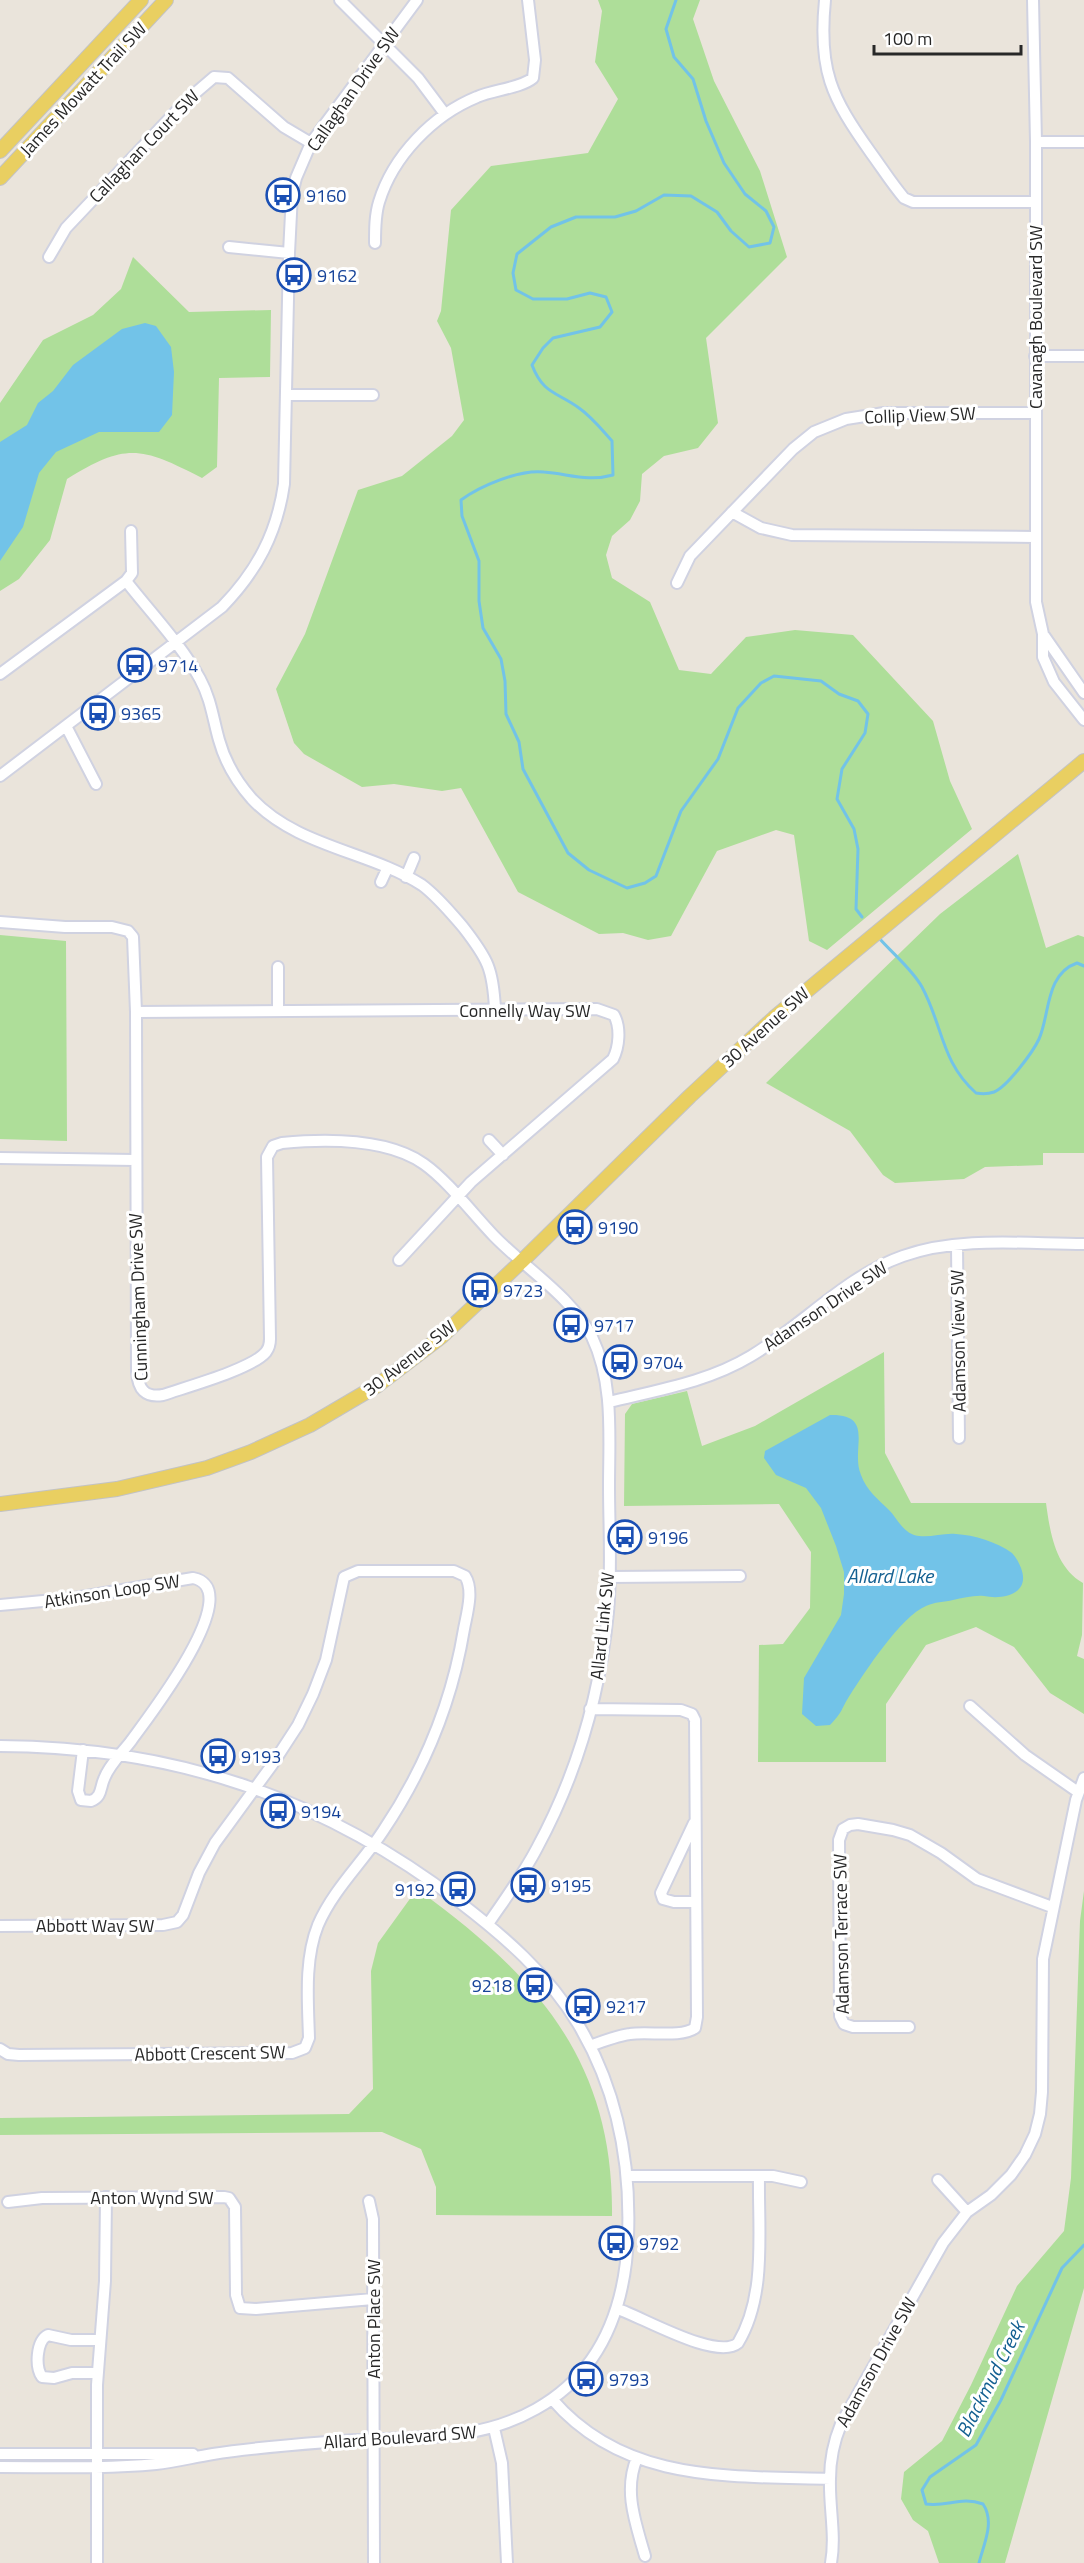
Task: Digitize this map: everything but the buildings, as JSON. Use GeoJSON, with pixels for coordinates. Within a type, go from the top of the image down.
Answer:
{"type":"FeatureCollection","features":[{"type":"Feature","properties":{"kind":"main road","name":"James Mowatt Trail SW"},"geometry":{"type":"LineString","coordinates":[[0,151],[141,0]]}},
{"type":"Feature","properties":{"kind":"main road","name":"James Mowatt Trail SW"},"geometry":{"type":"LineString","coordinates":[[0,178],[166,0]]}},
{"type":"Feature","properties":{"kind":"main road","name":"30 Avenue SW"},"geometry":{"type":"LineString","coordinates":[[0,1504],[76,1496],[163,1480],[207,1468],[281,1439],[337,1411],[378,1385],[441,1337],[521,1262],[734,1053],[1084,761]]}},
{"type":"Feature","properties":{"kind":"main road","name":"30 Avenue SW"},"geometry":{"type":"LineString","coordinates":[[953,872],[993,847],[1084,771]]}},
{"type":"Feature","properties":{"kind":"street"},"geometry":{"type":"LineString","coordinates":[[340,0],[418,78],[445,114]]}},
{"type":"Feature","properties":{"kind":"street","name":"Callaghan Drive SW"},"geometry":{"type":"LineString","coordinates":[[0,776],[175,644],[234,594],[256,566],[278,515],[284,484],[292,194],[301,163],[311,143],[417,0]]}},
{"type":"Feature","properties":{"kind":"street"},"geometry":{"type":"LineString","coordinates":[[375,243],[376,212],[390,176],[412,144],[445,114],[476,97],[523,84],[533,78],[535,60],[528,0]]}},
{"type":"Feature","properties":{"kind":"street"},"geometry":{"type":"LineString","coordinates":[[825,0],[822,45],[831,88],[852,127],[904,198],[913,202],[1036,202]]}},
{"type":"Feature","properties":{"kind":"street","name":"Cavanagh Boulevard SW"},"geometry":{"type":"LineString","coordinates":[[1033,0],[1036,142],[1036,602],[1042,634],[1043,657],[1054,682],[1084,720]]}},
{"type":"Feature","properties":{"kind":"street","name":"Callaghan Court SW"},"geometry":{"type":"LineString","coordinates":[[49,257],[66,228],[186,101],[214,77],[228,78],[284,127],[311,143]]}},
{"type":"Feature","properties":{"kind":"street"},"geometry":{"type":"LineString","coordinates":[[1036,142],[1084,142]]}},
{"type":"Feature","properties":{"kind":"street"},"geometry":{"type":"LineString","coordinates":[[229,247],[289,253]]}},
{"type":"Feature","properties":{"kind":"street"},"geometry":{"type":"LineString","coordinates":[[1035,356],[1084,356]]}},
{"type":"Feature","properties":{"kind":"street"},"geometry":{"type":"LineString","coordinates":[[286,395],[373,395]]}},
{"type":"Feature","properties":{"kind":"street","name":"Collip View SW"},"geometry":{"type":"LineString","coordinates":[[677,584],[690,556],[803,440],[814,432],[846,419],[884,413],[1035,413]]}},
{"type":"Feature","properties":{"kind":"street"},"geometry":{"type":"LineString","coordinates":[[732,512],[761,528],[792,535],[1035,537]]}},
{"type":"Feature","properties":{"kind":"street"},"geometry":{"type":"LineString","coordinates":[[0,675],[126,582],[132,573],[131,531]]}},
{"type":"Feature","properties":{"kind":"street"},"geometry":{"type":"LineString","coordinates":[[126,582],[201,680],[211,704],[226,760],[252,799],[291,828],[406,877],[436,896],[481,950],[492,976],[495,1009]]}},
{"type":"Feature","properties":{"kind":"street"},"geometry":{"type":"LineString","coordinates":[[1042,634],[1084,693]]}},
{"type":"Feature","properties":{"kind":"street"},"geometry":{"type":"LineString","coordinates":[[66,726],[96,784]]}},
{"type":"Feature","properties":{"kind":"street"},"geometry":{"type":"LineString","coordinates":[[406,877],[414,858]]}},
{"type":"Feature","properties":{"kind":"street"},"geometry":{"type":"LineString","coordinates":[[381,882],[387,869]]}},
{"type":"Feature","properties":{"kind":"street","name":"Cunningham Drive SW"},"geometry":{"type":"LineString","coordinates":[[0,922],[65,927],[112,927],[128,931],[135,944],[135,1160],[138,1379],[141,1390],[154,1396],[163,1395],[240,1367],[259,1358],[269,1348],[267,1158],[273,1146],[288,1142],[363,1143],[384,1146],[407,1154],[424,1164],[521,1262]]}},
{"type":"Feature","properties":{"kind":"street"},"geometry":{"type":"LineString","coordinates":[[278,967],[278,1010]]}},
{"type":"Feature","properties":{"kind":"street","name":"Connelly Way SW"},"geometry":{"type":"LineString","coordinates":[[136,1011],[604,1010],[614,1016],[618,1025],[617,1050],[613,1059],[471,1182],[458,1198]]}},
{"type":"Feature","properties":{"kind":"street"},"geometry":{"type":"LineString","coordinates":[[489,1140],[503,1155]]}},
{"type":"Feature","properties":{"kind":"street"},"geometry":{"type":"LineString","coordinates":[[0,1158],[135,1160]]}},
{"type":"Feature","properties":{"kind":"street"},"geometry":{"type":"LineString","coordinates":[[399,1260],[458,1198]]}},
{"type":"Feature","properties":{"kind":"street","name":"Adamson Drive SW"},"geometry":{"type":"LineString","coordinates":[[609,1402],[693,1382],[726,1369],[764,1348],[877,1268],[920,1251],[957,1245],[1084,1244]]}},
{"type":"Feature","properties":{"kind":"street","name":"Adamson View SW"},"geometry":{"type":"LineString","coordinates":[[957,1245],[959,1438]]}},
{"type":"Feature","properties":{"kind":"street","name":"Allard Link SW"},"geometry":{"type":"LineString","coordinates":[[488,1924],[525,1869],[549,1824],[572,1767],[590,1709],[604,1641],[609,1577],[609,1402],[598,1352],[586,1326],[570,1307],[521,1262]]}},
{"type":"Feature","properties":{"kind":"street"},"geometry":{"type":"LineString","coordinates":[[255,1788],[291,1737],[313,1694],[331,1642],[344,1577],[358,1571],[458,1572],[467,1580],[469,1594],[463,1640],[448,1698],[434,1737],[413,1781],[374,1844]]}},
{"type":"Feature","properties":{"kind":"street"},"geometry":{"type":"LineString","coordinates":[[609,1577],[740,1576]]}},
{"type":"Feature","properties":{"kind":"street","name":"Atkinson Loop SW"},"geometry":{"type":"LineString","coordinates":[[0,1605],[75,1598],[193,1578],[205,1582],[210,1591],[208,1605],[201,1630],[188,1661],[122,1754]]}},
{"type":"Feature","properties":{"kind":"street"},"geometry":{"type":"LineString","coordinates":[[970,1706],[1024,1755],[1078,1792]]}},
{"type":"Feature","properties":{"kind":"street"},"geometry":{"type":"LineString","coordinates":[[590,1709],[678,1710],[692,1714],[696,1723],[697,2017],[695,2028],[686,2032],[625,2035],[590,2046]]}},
{"type":"Feature","properties":{"kind":"street","name":"Allard Boulevard SW"},"geometry":{"type":"LineString","coordinates":[[0,1746],[122,1754],[190,1768],[255,1788],[316,1814],[374,1844],[431,1880],[488,1924],[537,1969],[560,1996],[590,2046],[606,2081],[615,2111],[627,2176],[627,2243],[618,2309],[595,2353],[581,2372],[552,2399],[516,2420],[494,2428],[448,2436],[374,2438],[211,2454],[157,2464],[0,2467]]}},
{"type":"Feature","properties":{"kind":"street"},"geometry":{"type":"LineString","coordinates":[[83,1750],[78,1791],[81,1800],[86,1801],[99,1797],[105,1776],[122,1754]]}},
{"type":"Feature","properties":{"kind":"street","name":"Adamson Drive SW"},"geometry":{"type":"LineString","coordinates":[[831,2563],[833,2542],[830,2479],[836,2437],[847,2413],[943,2244],[967,2212],[991,2195],[1011,2175],[1025,2154],[1038,2123],[1042,2092],[1043,1959],[1078,1792],[1084,1778]]}},
{"type":"Feature","properties":{"kind":"street","name":"Abbott Way SW"},"geometry":{"type":"LineString","coordinates":[[0,1926],[163,1925],[177,1922],[183,1916],[199,1873],[214,1843],[255,1788]]}},
{"type":"Feature","properties":{"kind":"street"},"geometry":{"type":"LineString","coordinates":[[696,1821],[661,1893],[663,1899],[669,1902],[696,1902]]}},
{"type":"Feature","properties":{"kind":"street","name":"Adamson Terrace SW"},"geometry":{"type":"LineString","coordinates":[[909,2027],[853,2027],[844,2024],[840,2016],[839,1840],[843,1828],[858,1824],[910,1835],[941,1852],[977,1879],[1053,1907]]}},
{"type":"Feature","properties":{"kind":"street","name":"Abbott Crescent SW"},"geometry":{"type":"LineString","coordinates":[[0,2049],[8,2054],[19,2055],[292,2053],[302,2050],[308,2044],[309,2038],[309,1964],[318,1926],[334,1896],[374,1844]]}},
{"type":"Feature","properties":{"kind":"street"},"geometry":{"type":"LineString","coordinates":[[627,2176],[759,2176],[801,2182]]}},
{"type":"Feature","properties":{"kind":"street"},"geometry":{"type":"LineString","coordinates":[[618,2309],[696,2341],[729,2348],[738,2343],[748,2320],[757,2286],[759,2176]]}},
{"type":"Feature","properties":{"kind":"street"},"geometry":{"type":"LineString","coordinates":[[938,2180],[967,2212]]}},
{"type":"Feature","properties":{"kind":"street","name":"Anton Wynd SW"},"geometry":{"type":"LineString","coordinates":[[8,2202],[42,2198],[219,2196],[229,2198],[235,2207],[236,2295],[240,2308],[248,2310],[373,2299]]}},
{"type":"Feature","properties":{"kind":"street"},"geometry":{"type":"LineString","coordinates":[[97,2563],[98,2373],[105,2281],[106,2197]]}},
{"type":"Feature","properties":{"kind":"street","name":"Anton Place SW"},"geometry":{"type":"LineString","coordinates":[[369,2201],[373,2219],[374,2563]]}},
{"type":"Feature","properties":{"kind":"street"},"geometry":{"type":"LineString","coordinates":[[98,2373],[72,2373],[54,2378],[42,2377],[38,2370],[39,2344],[40,2340],[48,2335],[71,2340],[100,2340]]}},
{"type":"Feature","properties":{"kind":"street"},"geometry":{"type":"LineString","coordinates":[[552,2399],[568,2418],[587,2433],[637,2458],[691,2472],[830,2479]]}},
{"type":"Feature","properties":{"kind":"street"},"geometry":{"type":"LineString","coordinates":[[494,2428],[502,2463],[507,2563]]}},
{"type":"Feature","properties":{"kind":"street","name":"Allard Boulevard SW"},"geometry":{"type":"LineString","coordinates":[[0,2454],[211,2454]]}},
{"type":"Feature","properties":{"kind":"street"},"geometry":{"type":"LineString","coordinates":[[637,2458],[631,2474],[631,2495],[645,2556]]}},
{"type":"Feature","properties":{"kind":"green space"},"geometry":{"type":"Polygon","coordinates":[[[598,0],[700,0],[693,19],[714,81],[760,171],[787,257],[706,338],[718,423],[698,448],[664,456],[642,474],[640,501],[630,520],[612,536],[606,555],[612,578],[650,602],[679,670],[711,674],[746,637],[795,630],[853,635],[933,721],[950,781],[972,829],[827,950],[809,941],[794,835],[776,830],[717,851],[671,936],[648,940],[623,933],[599,934],[518,892],[461,788],[442,791],[394,784],[362,787],[304,754],[294,743],[276,689],[305,634],[358,490],[402,476],[452,436],[464,420],[451,348],[437,321],[441,311],[451,210],[491,166],[588,153],[618,99],[595,62],[602,11],[598,0]]]}},
{"type":"Feature","properties":{"kind":"green space"},"geometry":{"type":"Polygon","coordinates":[[[133,257],[189,312],[271,310],[270,377],[219,378],[217,467],[202,478],[164,460],[134,453],[120,454],[105,459],[67,479],[50,540],[19,579],[0,591],[0,403],[43,340],[93,315],[121,289],[133,257]]]}},
{"type":"Feature","properties":{"kind":"green space"},"geometry":{"type":"Polygon","coordinates":[[[1018,854],[1046,948],[1078,935],[1084,937],[1084,1153],[1043,1153],[1043,1165],[985,1167],[964,1179],[895,1183],[883,1175],[850,1131],[766,1083],[940,914],[1018,854]]]}},
{"type":"Feature","properties":{"kind":"green space"},"geometry":{"type":"Polygon","coordinates":[[[0,935],[66,941],[67,1141],[0,1139],[0,935]]]}},
{"type":"Feature","properties":{"kind":"green space"},"geometry":{"type":"Polygon","coordinates":[[[884,1352],[885,1453],[911,1503],[1046,1503],[1052,1537],[1060,1558],[1066,1568],[1083,1583],[1082,1635],[1077,1656],[1084,1659],[1084,1714],[1050,1693],[1014,1647],[976,1627],[926,1645],[886,1704],[886,1762],[758,1762],[759,1645],[783,1644],[810,1608],[811,1552],[779,1504],[624,1506],[625,1414],[632,1404],[687,1391],[702,1446],[755,1426],[884,1352]]]}},
{"type":"Feature","properties":{"kind":"green space"},"geometry":{"type":"Polygon","coordinates":[[[417,1889],[460,1921],[498,1955],[532,1989],[560,2027],[583,2067],[599,2112],[609,2161],[612,2216],[436,2215],[436,2187],[421,2149],[382,2132],[0,2135],[0,2118],[349,2114],[373,2089],[371,1971],[378,1943],[417,1889]]]}},
{"type":"Feature","properties":{"kind":"green space"},"geometry":{"type":"Polygon","coordinates":[[[1084,1891],[1084,2288],[1005,2563],[939,2563],[928,2531],[913,2520],[901,2499],[904,2472],[942,2441],[1017,2286],[1064,2231],[1071,2178],[1080,1921],[1084,1891]]]}},
{"type":"Feature","properties":{"kind":"water"},"geometry":{"type":"Polygon","coordinates":[[[145,323],[156,326],[171,347],[174,372],[172,415],[159,432],[99,432],[56,452],[39,473],[23,527],[0,561],[0,442],[27,425],[38,403],[53,391],[73,365],[122,329],[145,323]]]}},
{"type":"Feature","properties":{"kind":"water","name":"Allard Lake"},"geometry":{"type":"Polygon","coordinates":[[[830,1415],[844,1416],[853,1420],[859,1435],[858,1465],[863,1481],[904,1529],[918,1536],[956,1534],[992,1542],[1013,1555],[1020,1566],[1023,1577],[1019,1589],[1007,1596],[968,1597],[932,1604],[916,1612],[884,1646],[834,1721],[830,1725],[816,1726],[802,1714],[804,1678],[841,1615],[844,1572],[821,1508],[806,1488],[776,1475],[764,1458],[765,1451],[830,1415]]]}},
{"type":"Feature","properties":{"kind":"waterway","name":"Blackmud Creek"},"geometry":{"type":"LineString","coordinates":[[676,0],[666,29],[674,57],[693,79],[706,121],[724,163],[745,194],[766,211],[774,227],[770,243],[749,247],[731,231],[717,212],[691,196],[664,195],[636,211],[615,217],[576,217],[551,227],[517,254],[513,273],[516,290],[533,299],[567,299],[590,293],[606,297],[612,312],[600,327],[553,338],[532,365],[536,375],[546,387],[584,412],[612,441],[613,475],[587,478],[544,472],[524,473],[489,484],[461,500],[462,516],[479,561],[479,601],[483,628],[501,659],[505,681],[506,714],[519,742],[523,769],[568,853],[589,870],[627,888],[645,883],[656,876],[681,811],[718,759],[738,708],[761,683],[774,676],[821,681],[839,694],[858,701],[868,714],[865,733],[842,769],[837,799],[854,829],[858,849],[856,909],[862,917]]}},
{"type":"Feature","properties":{"kind":"waterway","name":"Blackmud Creek"},"geometry":{"type":"LineString","coordinates":[[879,938],[918,980],[929,1001],[949,1056],[964,1081],[976,1093],[994,1092],[1006,1083],[1019,1068],[1039,1039],[1050,996],[1059,976],[1067,968],[1077,963],[1084,966]]}},
{"type":"Feature","properties":{"kind":"waterway","name":"Blackmud Creek"},"geometry":{"type":"LineString","coordinates":[[979,2563],[988,2525],[983,2504],[968,2501],[926,2504],[922,2490],[930,2477],[976,2445],[1001,2400],[1062,2268],[1084,2245]]}},
{"type":"Feature","properties":{"kind":"place","name":"9160"},"geometry":{"type":"Point","coordinates":[283,195]}},
{"type":"Feature","properties":{"kind":"place","name":"9162"},"geometry":{"type":"Point","coordinates":[294,275]}},
{"type":"Feature","properties":{"kind":"place","name":"9714"},"geometry":{"type":"Point","coordinates":[135,665]}},
{"type":"Feature","properties":{"kind":"place","name":"9365"},"geometry":{"type":"Point","coordinates":[98,713]}},
{"type":"Feature","properties":{"kind":"place","name":"9190"},"geometry":{"type":"Point","coordinates":[575,1227]}},
{"type":"Feature","properties":{"kind":"place","name":"9723"},"geometry":{"type":"Point","coordinates":[480,1290]}},
{"type":"Feature","properties":{"kind":"place","name":"9717"},"geometry":{"type":"Point","coordinates":[571,1325]}},
{"type":"Feature","properties":{"kind":"place","name":"9704"},"geometry":{"type":"Point","coordinates":[620,1362]}},
{"type":"Feature","properties":{"kind":"place","name":"9196"},"geometry":{"type":"Point","coordinates":[625,1537]}},
{"type":"Feature","properties":{"kind":"place","name":"9193"},"geometry":{"type":"Point","coordinates":[218,1756]}},
{"type":"Feature","properties":{"kind":"place","name":"9194"},"geometry":{"type":"Point","coordinates":[278,1811]}},
{"type":"Feature","properties":{"kind":"place","name":"9195"},"geometry":{"type":"Point","coordinates":[528,1885]}},
{"type":"Feature","properties":{"kind":"place","name":"9192"},"geometry":{"type":"Point","coordinates":[458,1889]}},
{"type":"Feature","properties":{"kind":"place","name":"9218"},"geometry":{"type":"Point","coordinates":[535,1985]}},
{"type":"Feature","properties":{"kind":"place","name":"9217"},"geometry":{"type":"Point","coordinates":[583,2006]}},
{"type":"Feature","properties":{"kind":"place","name":"9792"},"geometry":{"type":"Point","coordinates":[616,2243]}},
{"type":"Feature","properties":{"kind":"place","name":"9793"},"geometry":{"type":"Point","coordinates":[586,2379]}}]}
